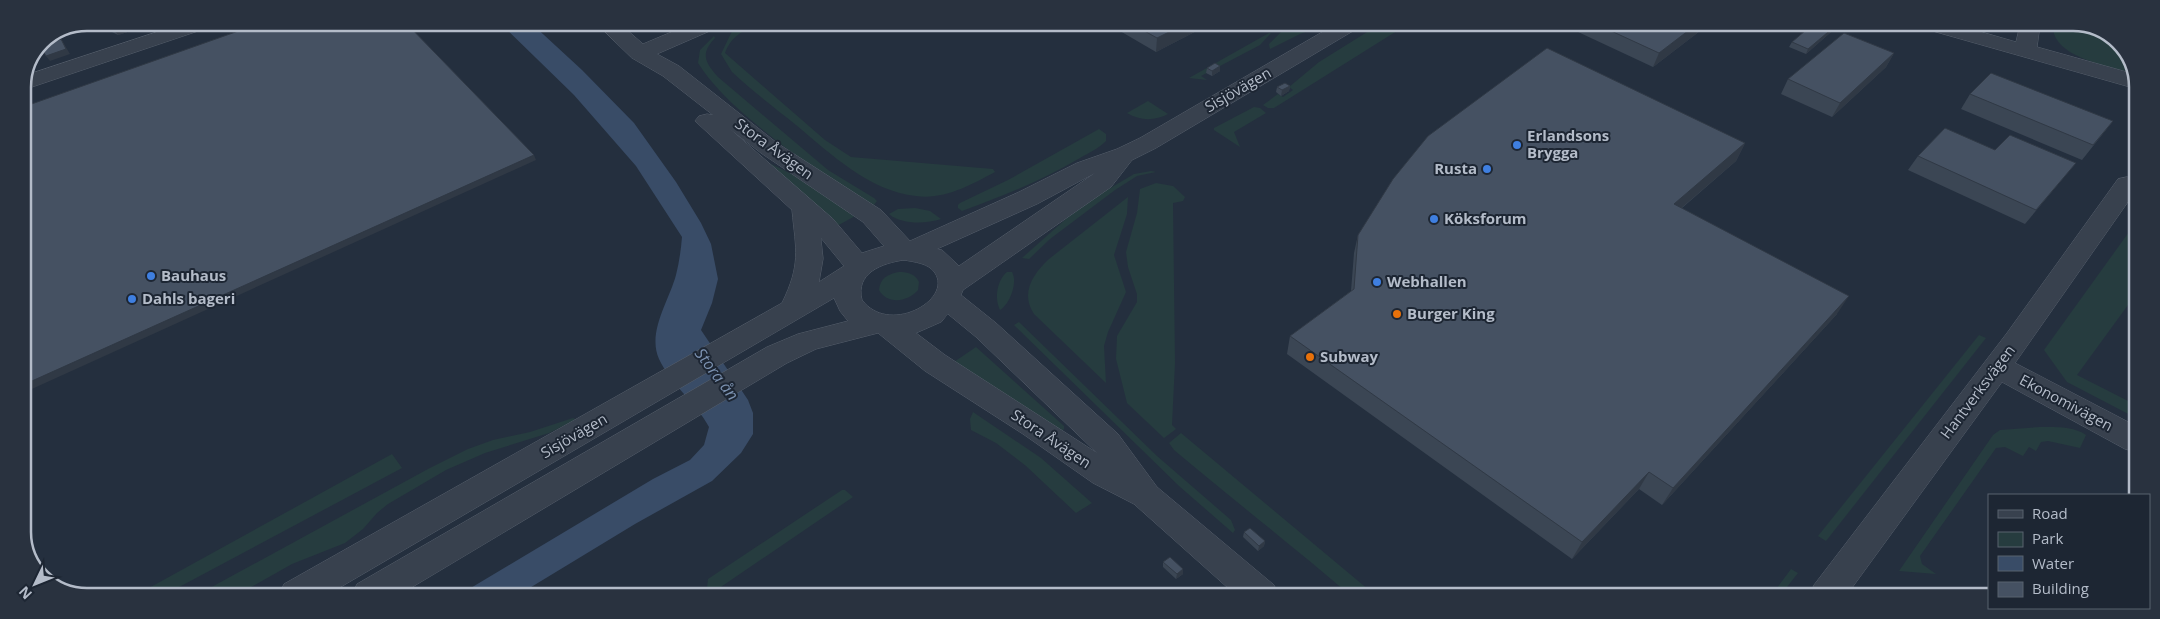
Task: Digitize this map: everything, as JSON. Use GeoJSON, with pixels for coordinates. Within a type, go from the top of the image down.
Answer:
{"type":"FeatureCollection","features":[{"type":"Feature","properties":{"kind":"street"},"geometry":{"type":"LineString","coordinates":[[32,81],[180,31]]}},
{"type":"Feature","properties":{"kind":"street","name":"Stora Åvägen"},"geometry":{"type":"LineString","coordinates":[[615,31],[640,53],[671,70],[769,148],[872,216],[907,251],[921,253],[940,262],[947,268],[950,292],[1107,443],[1146,496],[1253,588]]}},
{"type":"Feature","properties":{"kind":"street"},"geometry":{"type":"LineString","coordinates":[[640,53],[693,31]]}},
{"type":"Feature","properties":{"kind":"street","name":"Sisjövägen"},"geometry":{"type":"LineString","coordinates":[[907,251],[1028,198],[1086,168],[1125,154],[1148,143],[1339,31]]}},
{"type":"Feature","properties":{"kind":"street"},"geometry":{"type":"LineString","coordinates":[[1955,31],[2128,80]]}},
{"type":"Feature","properties":{"kind":"street"},"geometry":{"type":"LineString","coordinates":[[2025,51],[2029,31]]}},
{"type":"Feature","properties":{"kind":"street","name":"Stora Åvägen"},"geometry":{"type":"LineString","coordinates":[[640,53],[655,75],[804,207],[836,238],[855,272],[846,293],[852,308],[863,318],[882,324],[935,363],[1034,426],[1104,474],[1146,496]]}},
{"type":"Feature","properties":{"kind":"street","name":"Sisjövägen"},"geometry":{"type":"LineString","coordinates":[[950,292],[1102,180],[1125,154]]}},
{"type":"Feature","properties":{"kind":"street","name":"Hantverksvägen"},"geometry":{"type":"LineString","coordinates":[[1832,588],[2017,340],[2127,185]]}},
{"type":"Feature","properties":{"kind":"street"},"geometry":{"type":"LineString","coordinates":[[792,310],[806,281],[810,259],[804,207]]}},
{"type":"Feature","properties":{"kind":"street"},"geometry":{"type":"LineString","coordinates":[[855,272],[884,254],[907,251]]}},
{"type":"Feature","properties":{"kind":"street","name":"Sisjövägen"},"geometry":{"type":"LineString","coordinates":[[308,588],[720,353],[855,272]]}},
{"type":"Feature","properties":{"kind":"street"},"geometry":{"type":"LineString","coordinates":[[380,588],[777,355],[808,341],[882,324],[898,325],[923,320],[933,314],[950,292]]}},
{"type":"Feature","properties":{"kind":"street","name":"Ekonomivägen"},"geometry":{"type":"LineString","coordinates":[[1996,366],[2129,436]]}},
{"type":"Feature","properties":{"kind":"green space"},"geometry":{"type":"Polygon","coordinates":[[[732,31],[743,31],[731,42],[725,53],[825,140],[851,157],[993,169],[995,172],[957,190],[937,196],[916,196],[882,187],[837,159],[756,93],[732,72],[721,54],[732,31]]]}},
{"type":"Feature","properties":{"kind":"green space"},"geometry":{"type":"Polygon","coordinates":[[[1282,31],[1308,31],[1270,49],[1269,44],[1282,31]]]}},
{"type":"Feature","properties":{"kind":"green space"},"geometry":{"type":"Polygon","coordinates":[[[1369,31],[1397,31],[1274,108],[1268,108],[1263,105],[1278,94],[1283,97],[1293,90],[1289,87],[1319,62],[1369,31]]]}},
{"type":"Feature","properties":{"kind":"green space"},"geometry":{"type":"Polygon","coordinates":[[[2054,31],[2073,31],[2094,35],[2115,50],[2127,71],[2097,64],[2071,53],[2061,45],[2054,31]]]}},
{"type":"Feature","properties":{"kind":"green space"},"geometry":{"type":"Polygon","coordinates":[[[1271,33],[1260,45],[1201,76],[1207,80],[1189,78],[1271,33]]]}},
{"type":"Feature","properties":{"kind":"green space"},"geometry":{"type":"Polygon","coordinates":[[[714,36],[715,38],[707,49],[706,58],[718,77],[828,170],[874,198],[877,201],[872,207],[790,151],[744,114],[719,90],[698,63],[700,50],[714,36]]]}},
{"type":"Feature","properties":{"kind":"green space"},"geometry":{"type":"Polygon","coordinates":[[[1148,101],[1168,114],[1148,119],[1137,118],[1127,113],[1148,101]]]}},
{"type":"Feature","properties":{"kind":"green space"},"geometry":{"type":"Polygon","coordinates":[[[1254,107],[1260,108],[1266,113],[1234,132],[1240,147],[1214,130],[1214,128],[1254,107]]]}},
{"type":"Feature","properties":{"kind":"green space"},"geometry":{"type":"Polygon","coordinates":[[[1099,129],[1106,134],[1106,141],[1066,166],[993,199],[962,211],[958,208],[960,203],[1008,180],[1099,129]]]}},
{"type":"Feature","properties":{"kind":"green space"},"geometry":{"type":"Polygon","coordinates":[[[765,161],[808,182],[857,215],[835,227],[765,161]]]}},
{"type":"Feature","properties":{"kind":"green space"},"geometry":{"type":"Polygon","coordinates":[[[1156,172],[1137,176],[1115,190],[1050,239],[1029,259],[1022,258],[1067,218],[1097,196],[1134,174],[1156,172]]]}},
{"type":"Feature","properties":{"kind":"green space"},"geometry":{"type":"Polygon","coordinates":[[[1156,183],[1173,186],[1185,197],[1183,201],[1173,203],[1175,363],[1172,425],[1176,429],[1164,438],[1127,403],[1116,359],[1117,336],[1137,302],[1137,294],[1128,267],[1126,252],[1137,213],[1140,189],[1156,183]]]}},
{"type":"Feature","properties":{"kind":"green space"},"geometry":{"type":"Polygon","coordinates":[[[1128,197],[1127,214],[1114,255],[1126,292],[1108,332],[1104,346],[1106,383],[1034,314],[1028,299],[1028,291],[1034,277],[1049,259],[1128,197]]]}},
{"type":"Feature","properties":{"kind":"green space"},"geometry":{"type":"Polygon","coordinates":[[[915,208],[930,211],[941,219],[928,222],[907,222],[894,218],[889,214],[898,209],[915,208]]]}},
{"type":"Feature","properties":{"kind":"green space"},"geometry":{"type":"Polygon","coordinates":[[[2129,232],[2129,304],[2077,375],[2129,401],[2129,414],[2067,382],[2044,350],[2129,232]]]}},
{"type":"Feature","properties":{"kind":"green space"},"geometry":{"type":"Polygon","coordinates":[[[899,272],[913,275],[919,282],[918,290],[909,297],[892,300],[883,295],[879,290],[881,282],[888,275],[899,272]]]}},
{"type":"Feature","properties":{"kind":"green space"},"geometry":{"type":"Polygon","coordinates":[[[1007,272],[1012,272],[1014,276],[1013,287],[1010,298],[1000,310],[997,300],[999,284],[1007,272]]]}},
{"type":"Feature","properties":{"kind":"green space"},"geometry":{"type":"Polygon","coordinates":[[[1019,322],[1157,456],[1231,520],[1235,530],[1233,533],[1179,486],[1014,325],[1019,322]]]}},
{"type":"Feature","properties":{"kind":"green space"},"geometry":{"type":"Polygon","coordinates":[[[1979,335],[1986,338],[1826,541],[1818,536],[1979,335]]]}},
{"type":"Feature","properties":{"kind":"green space"},"geometry":{"type":"Polygon","coordinates":[[[976,347],[1064,426],[1064,429],[1062,431],[951,364],[976,347]]]}},
{"type":"Feature","properties":{"kind":"green space"},"geometry":{"type":"Polygon","coordinates":[[[973,412],[1041,458],[1092,503],[1076,513],[1026,466],[996,443],[971,430],[970,419],[973,412]]]}},
{"type":"Feature","properties":{"kind":"green space"},"geometry":{"type":"Polygon","coordinates":[[[573,418],[575,419],[549,433],[485,453],[446,470],[388,504],[363,529],[345,543],[292,564],[249,588],[210,588],[468,449],[493,440],[530,432],[573,418]]]}},
{"type":"Feature","properties":{"kind":"green space"},"geometry":{"type":"Polygon","coordinates":[[[2040,427],[2076,430],[2086,435],[2080,448],[2048,441],[2041,442],[2036,451],[2029,447],[2023,456],[2005,447],[1996,448],[1920,556],[1922,564],[1936,574],[1899,571],[1993,435],[2000,430],[2040,427]]]}},
{"type":"Feature","properties":{"kind":"green space"},"geometry":{"type":"Polygon","coordinates":[[[1181,433],[1367,588],[1341,588],[1174,450],[1169,443],[1181,433]]]}},
{"type":"Feature","properties":{"kind":"green space"},"geometry":{"type":"Polygon","coordinates":[[[392,454],[402,468],[177,588],[149,588],[392,454]]]}},
{"type":"Feature","properties":{"kind":"green space"},"geometry":{"type":"Polygon","coordinates":[[[842,490],[845,490],[853,497],[719,588],[707,588],[708,579],[842,490]]]}},
{"type":"Feature","properties":{"kind":"green space"},"geometry":{"type":"Polygon","coordinates":[[[1791,569],[1798,573],[1786,588],[1777,588],[1791,569]]]}},
{"type":"Feature","properties":{"kind":"water","name":"Stora ån"},"geometry":{"type":"Polygon","coordinates":[[[508,31],[540,31],[582,70],[634,123],[676,182],[701,223],[711,244],[718,279],[712,303],[701,330],[748,400],[753,413],[753,434],[741,453],[712,481],[635,524],[530,588],[471,588],[653,479],[690,460],[704,445],[709,427],[697,409],[670,377],[659,359],[656,349],[657,327],[676,275],[682,237],[636,166],[574,95],[508,31]]]}},
{"type":"Feature","properties":{"kind":"building","name":"Bauhaus"},"geometry":{"type":"Polygon","coordinates":[[[238,31],[414,31],[534,155],[31,381],[31,104],[238,31]]]}},
{"type":"Feature","properties":{"kind":"building"},"geometry":{"type":"Polygon","coordinates":[[[1144,31],[1171,31],[1157,38],[1144,31]]]}},
{"type":"Feature","properties":{"kind":"building"},"geometry":{"type":"Polygon","coordinates":[[[1611,31],[1688,31],[1659,53],[1611,31]]]}},
{"type":"Feature","properties":{"kind":"building"},"geometry":{"type":"Polygon","coordinates":[[[1805,31],[1829,31],[1808,49],[1792,42],[1805,31]]]}},
{"type":"Feature","properties":{"kind":"building"},"geometry":{"type":"Polygon","coordinates":[[[1844,33],[1894,53],[1840,103],[1788,79],[1844,33]]]}},
{"type":"Feature","properties":{"kind":"building"},"geometry":{"type":"Polygon","coordinates":[[[61,39],[66,49],[46,56],[44,53],[61,39]]]}},
{"type":"Feature","properties":{"kind":"building"},"geometry":{"type":"Polygon","coordinates":[[[1547,48],[1745,143],[1674,204],[1849,296],[1673,488],[1649,472],[1582,542],[1290,336],[1354,289],[1358,235],[1393,179],[1428,136],[1547,48]]]}},
{"type":"Feature","properties":{"kind":"building"},"geometry":{"type":"Polygon","coordinates":[[[1215,63],[1220,66],[1212,71],[1207,68],[1215,63]]]}},
{"type":"Feature","properties":{"kind":"building"},"geometry":{"type":"Polygon","coordinates":[[[1991,73],[2113,121],[2093,145],[1970,94],[1991,73]]]}},
{"type":"Feature","properties":{"kind":"building"},"geometry":{"type":"Polygon","coordinates":[[[1285,83],[1290,86],[1282,90],[1277,87],[1285,83]]]}},
{"type":"Feature","properties":{"kind":"building"},"geometry":{"type":"Polygon","coordinates":[[[1945,128],[1995,150],[2010,135],[2076,163],[2036,210],[1918,156],[1945,128]]]}},
{"type":"Feature","properties":{"kind":"building"},"geometry":{"type":"Polygon","coordinates":[[[1250,528],[1265,541],[1259,546],[1244,532],[1250,528]]]}},
{"type":"Feature","properties":{"kind":"building"},"geometry":{"type":"Polygon","coordinates":[[[1170,557],[1183,569],[1177,574],[1163,562],[1170,557]]]}},
{"type":"Feature","properties":{"kind":"place","name":"Erlandsons Brygga"},"geometry":{"type":"Point","coordinates":[1517,145]}},
{"type":"Feature","properties":{"kind":"place","name":"Rusta"},"geometry":{"type":"Point","coordinates":[1487,169]}},
{"type":"Feature","properties":{"kind":"place","name":"Köksforum"},"geometry":{"type":"Point","coordinates":[1434,219]}},
{"type":"Feature","properties":{"kind":"place","name":"Bauhaus"},"geometry":{"type":"Point","coordinates":[151,276]}},
{"type":"Feature","properties":{"kind":"place","name":"Webhallen"},"geometry":{"type":"Point","coordinates":[1377,282]}},
{"type":"Feature","properties":{"kind":"place","name":"Dahls bageri"},"geometry":{"type":"Point","coordinates":[132,299]}},
{"type":"Feature","properties":{"kind":"place","name":"Burger King"},"geometry":{"type":"Point","coordinates":[1397,314]}},
{"type":"Feature","properties":{"kind":"place","name":"Subway"},"geometry":{"type":"Point","coordinates":[1310,357]}}]}
